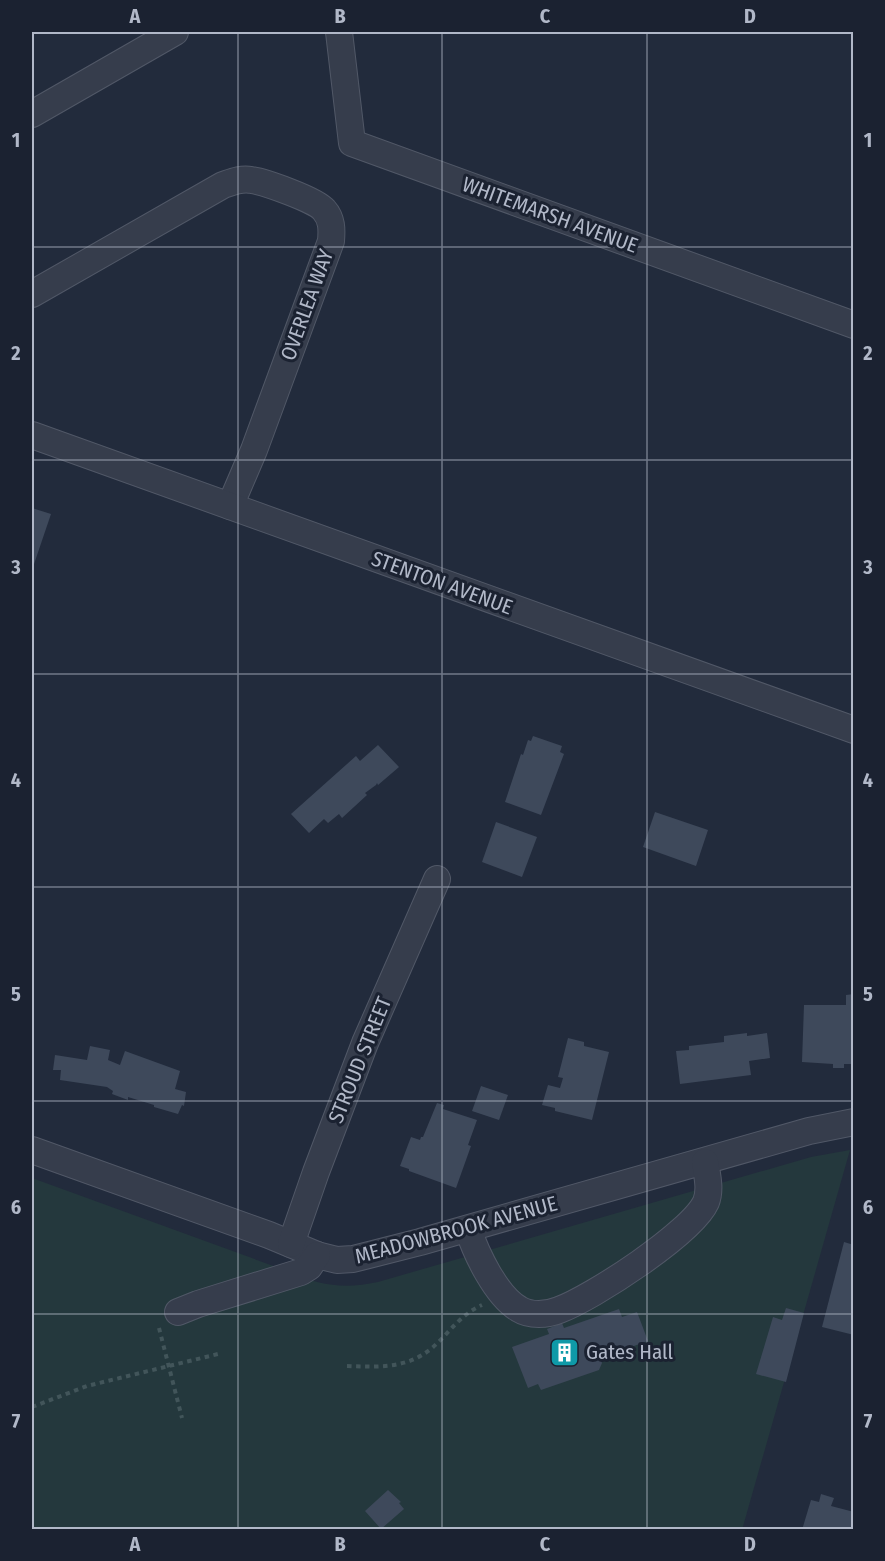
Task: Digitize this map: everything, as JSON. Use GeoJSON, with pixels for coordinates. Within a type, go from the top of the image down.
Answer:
{"type":"FeatureCollection","features":[{"type":"Feature","properties":{"kind":"street"},"geometry":{"type":"LineString","coordinates":[[32,114],[175,32]]}},
{"type":"Feature","properties":{"kind":"street","name":"WHITEMARSH AVENUE"},"geometry":{"type":"LineString","coordinates":[[339,32],[352,144],[854,325]]}},
{"type":"Feature","properties":{"kind":"street","name":"OVERLEA WAY"},"geometry":{"type":"LineString","coordinates":[[32,294],[233,181],[252,180],[319,204],[326,211],[332,229],[331,241],[254,450],[230,506]]}},
{"type":"Feature","properties":{"kind":"street","name":"STENTON AVENUE"},"geometry":{"type":"LineString","coordinates":[[32,435],[854,730]]}},
{"type":"Feature","properties":{"kind":"street","name":"STROUD STREET"},"geometry":{"type":"LineString","coordinates":[[291,1244],[362,1052],[437,879]]}},
{"type":"Feature","properties":{"kind":"street","name":"MEADOWBROOK AVENUE"},"geometry":{"type":"LineString","coordinates":[[32,1150],[291,1244],[317,1256],[337,1260],[353,1259],[468,1229],[809,1131],[854,1122]]}},
{"type":"Feature","properties":{"kind":"street"},"geometry":{"type":"LineString","coordinates":[[468,1229],[477,1255],[506,1297],[519,1310],[536,1314],[557,1311],[627,1273],[683,1229],[705,1203],[709,1190],[705,1162]]}},
{"type":"Feature","properties":{"kind":"street"},"geometry":{"type":"LineString","coordinates":[[168,1318],[198,1304],[301,1272],[309,1267],[317,1256]]}},
{"type":"Feature","properties":{"kind":"path"},"geometry":{"type":"LineString","coordinates":[[347,1366],[380,1367],[402,1364],[417,1358],[472,1309],[506,1297]]}},
{"type":"Feature","properties":{"kind":"path"},"geometry":{"type":"LineString","coordinates":[[168,1318],[169,1365],[182,1418]]}},
{"type":"Feature","properties":{"kind":"path"},"geometry":{"type":"LineString","coordinates":[[32,1407],[87,1386],[218,1354]]}},
{"type":"Feature","properties":{"kind":"green space"},"geometry":{"type":"Polygon","coordinates":[[[850,1150],[742,1530],[32,1529],[32,1178],[301,1277],[344,1286],[378,1282],[811,1157],[850,1150]]]}},
{"type":"Feature","properties":{"kind":"building"},"geometry":{"type":"Polygon","coordinates":[[[32,508],[51,514],[32,570],[32,508]]]}},
{"type":"Feature","properties":{"kind":"building"},"geometry":{"type":"Polygon","coordinates":[[[533,736],[562,746],[560,752],[564,754],[541,815],[505,802],[521,754],[523,755],[528,740],[531,741],[533,736]]]}},
{"type":"Feature","properties":{"kind":"building"},"geometry":{"type":"Polygon","coordinates":[[[378,745],[399,767],[365,793],[367,795],[342,818],[339,814],[328,823],[324,819],[309,833],[291,814],[356,756],[360,761],[378,745]]]}},
{"type":"Feature","properties":{"kind":"building"},"geometry":{"type":"Polygon","coordinates":[[[655,812],[708,830],[696,866],[643,847],[655,812]]]}},
{"type":"Feature","properties":{"kind":"building"},"geometry":{"type":"Polygon","coordinates":[[[496,822],[537,837],[522,877],[482,862],[496,822]]]}},
{"type":"Feature","properties":{"kind":"building"},"geometry":{"type":"Polygon","coordinates":[[[854,994],[854,1064],[844,1064],[844,1068],[833,1068],[833,1064],[802,1062],[804,1005],[846,1005],[846,995],[854,994]]]}},
{"type":"Feature","properties":{"kind":"building"},"geometry":{"type":"Polygon","coordinates":[[[747,1033],[747,1036],[767,1033],[770,1058],[749,1061],[751,1075],[680,1084],[676,1051],[689,1050],[689,1046],[724,1042],[724,1036],[747,1033]]]}},
{"type":"Feature","properties":{"kind":"building"},"geometry":{"type":"Polygon","coordinates":[[[568,1038],[584,1042],[584,1046],[609,1052],[592,1120],[555,1111],[555,1108],[542,1105],[548,1085],[560,1088],[563,1078],[558,1077],[568,1038]]]}},
{"type":"Feature","properties":{"kind":"building"},"geometry":{"type":"Polygon","coordinates":[[[90,1046],[110,1050],[108,1060],[120,1065],[125,1051],[180,1071],[175,1089],[186,1092],[184,1106],[182,1105],[178,1114],[112,1094],[113,1091],[107,1087],[60,1080],[61,1070],[53,1070],[55,1055],[87,1060],[90,1046]]]}},
{"type":"Feature","properties":{"kind":"building"},"geometry":{"type":"Polygon","coordinates":[[[481,1086],[508,1095],[499,1120],[472,1111],[481,1086]]]}},
{"type":"Feature","properties":{"kind":"building"},"geometry":{"type":"Polygon","coordinates":[[[437,1103],[444,1105],[443,1109],[477,1120],[468,1145],[471,1146],[456,1188],[400,1166],[411,1137],[420,1140],[423,1137],[437,1103]]]}},
{"type":"Feature","properties":{"kind":"building"},"geometry":{"type":"Polygon","coordinates":[[[844,1242],[854,1245],[854,1335],[822,1327],[844,1242]]]}},
{"type":"Feature","properties":{"kind":"building"},"geometry":{"type":"Polygon","coordinates":[[[786,1308],[804,1313],[786,1382],[756,1374],[773,1317],[782,1320],[786,1308]]]}},
{"type":"Feature","properties":{"kind":"building","name":"Gates Hall"},"geometry":{"type":"Polygon","coordinates":[[[619,1309],[622,1317],[637,1312],[648,1341],[600,1358],[602,1363],[599,1370],[541,1390],[538,1384],[528,1388],[512,1347],[549,1334],[547,1329],[562,1323],[564,1328],[619,1309]]]}},
{"type":"Feature","properties":{"kind":"building"},"geometry":{"type":"Polygon","coordinates":[[[388,1490],[401,1502],[399,1503],[404,1509],[381,1529],[365,1511],[388,1490]]]}},
{"type":"Feature","properties":{"kind":"building"},"geometry":{"type":"Polygon","coordinates":[[[821,1494],[834,1498],[831,1506],[854,1512],[854,1530],[802,1530],[811,1500],[819,1502],[821,1494]]]}},
{"type":"Feature","properties":{"kind":"place","name":"Gates Hall"},"geometry":{"type":"Point","coordinates":[565,1352]}}]}
